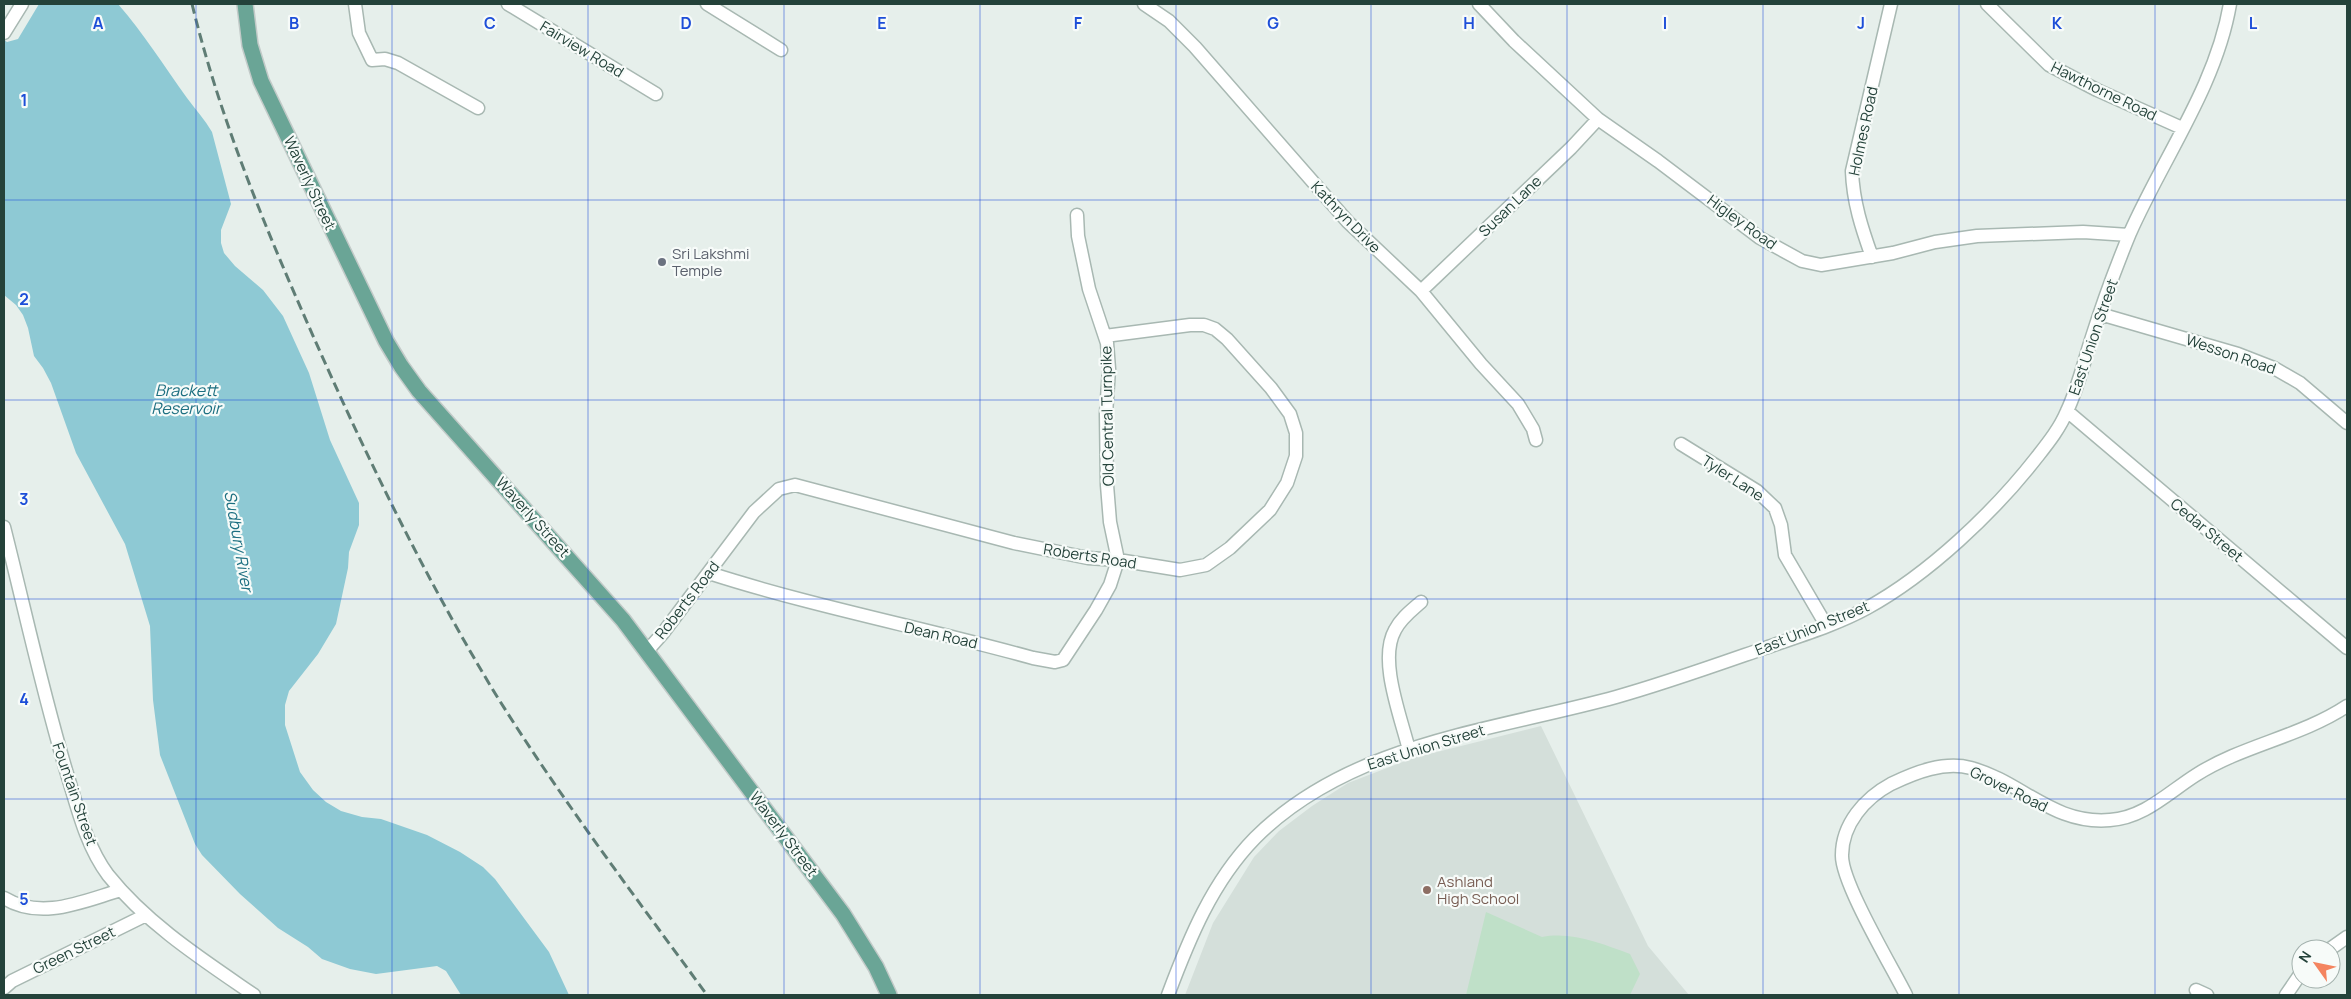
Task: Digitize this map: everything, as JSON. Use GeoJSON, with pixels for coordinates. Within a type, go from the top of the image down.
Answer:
{"type":"FeatureCollection","features":[{"type":"Feature","properties":{"kind":"main road","name":"Waverly Street"},"geometry":{"type":"LineString","coordinates":[[245,4],[250,45],[261,81],[368,305],[400,366],[419,391],[600,591],[647,651],[843,914],[876,967],[889,995]]}},
{"type":"Feature","properties":{"kind":"street"},"geometry":{"type":"LineString","coordinates":[[4,34],[22,4]]}},
{"type":"Feature","properties":{"kind":"street"},"geometry":{"type":"LineString","coordinates":[[355,4],[360,33],[372,60],[385,59],[398,63],[478,108]]}},
{"type":"Feature","properties":{"kind":"street","name":"Fairview Road"},"geometry":{"type":"LineString","coordinates":[[508,4],[656,94]]}},
{"type":"Feature","properties":{"kind":"street"},"geometry":{"type":"LineString","coordinates":[[707,4],[782,50]]}},
{"type":"Feature","properties":{"kind":"street","name":"Kathryn Drive"},"geometry":{"type":"LineString","coordinates":[[1144,4],[1169,21],[1195,47],[1348,222],[1421,291],[1481,364],[1518,404],[1533,429],[1536,440]]}},
{"type":"Feature","properties":{"kind":"street","name":"Higley Road"},"geometry":{"type":"LineString","coordinates":[[1479,4],[1514,41],[1598,119],[1658,161],[1760,238],[1802,262],[1821,264],[1872,257],[1935,242],[1977,236],[2083,232],[2129,235]]}},
{"type":"Feature","properties":{"kind":"street","name":"Holmes Road"},"geometry":{"type":"LineString","coordinates":[[1872,257],[1859,220],[1853,189],[1852,171],[1891,4]]}},
{"type":"Feature","properties":{"kind":"street","name":"Hawthorne Road"},"geometry":{"type":"LineString","coordinates":[[1987,4],[2049,66],[2182,128]]}},
{"type":"Feature","properties":{"kind":"street","name":"East Union Street"},"geometry":{"type":"LineString","coordinates":[[1168,995],[1185,950],[1213,894],[1228,871],[1255,838],[1305,797],[1326,784],[1356,769],[1409,750],[1482,729],[1617,696],[1740,656],[1826,625],[1867,608],[1922,572],[1944,553],[2023,474],[2054,434],[2067,411],[2129,235],[2222,42],[2230,4]]}},
{"type":"Feature","properties":{"kind":"street","name":"Susan Lane"},"geometry":{"type":"LineString","coordinates":[[1421,291],[1571,148],[1598,119]]}},
{"type":"Feature","properties":{"kind":"street","name":"Old Central Turnpike"},"geometry":{"type":"LineString","coordinates":[[1077,215],[1078,236],[1089,289],[1105,336],[1109,369],[1106,414],[1107,485],[1110,522],[1118,560]]}},
{"type":"Feature","properties":{"kind":"street","name":"Wesson Road"},"geometry":{"type":"LineString","coordinates":[[2100,314],[2238,354],[2269,366],[2300,383],[2347,422]]}},
{"type":"Feature","properties":{"kind":"street","name":"Roberts Road"},"geometry":{"type":"LineString","coordinates":[[647,651],[709,573],[754,512],[768,497],[779,489],[795,485],[1014,544],[1088,558],[1118,560],[1180,570],[1206,565],[1230,548],[1270,510],[1287,483],[1296,456],[1296,433],[1290,414],[1244,356],[1215,329],[1204,325],[1190,325],[1105,336]]}},
{"type":"Feature","properties":{"kind":"street","name":"Cedar Street"},"geometry":{"type":"LineString","coordinates":[[2067,411],[2347,648]]}},
{"type":"Feature","properties":{"kind":"street","name":"Tyler Lane"},"geometry":{"type":"LineString","coordinates":[[1681,444],[1757,491],[1775,508],[1781,525],[1785,555],[1826,625]]}},
{"type":"Feature","properties":{"kind":"street","name":"Fountain Street"},"geometry":{"type":"LineString","coordinates":[[4,527],[57,742],[76,803],[96,854],[107,874],[146,915],[254,995]]}},
{"type":"Feature","properties":{"kind":"street","name":"Dean Road"},"geometry":{"type":"LineString","coordinates":[[709,573],[875,619],[1055,662],[1063,660],[1071,651],[1110,585],[1118,560]]}},
{"type":"Feature","properties":{"kind":"street"},"geometry":{"type":"LineString","coordinates":[[1409,750],[1388,667],[1388,650],[1396,628],[1403,617],[1421,602]]}},
{"type":"Feature","properties":{"kind":"street","name":"Grover Road"},"geometry":{"type":"LineString","coordinates":[[1906,995],[1852,890],[1842,856],[1845,835],[1852,820],[1878,791],[1922,770],[1947,766],[1964,766],[1985,773],[2067,816],[2092,820],[2119,819],[2151,806],[2197,774],[2214,765],[2306,728],[2347,706]]}},
{"type":"Feature","properties":{"kind":"street"},"geometry":{"type":"LineString","coordinates":[[4,898],[30,910],[50,909],[121,890]]}},
{"type":"Feature","properties":{"kind":"street","name":"Green Street"},"geometry":{"type":"LineString","coordinates":[[4,988],[12,981],[146,915]]}},
{"type":"Feature","properties":{"kind":"shaded area","name":"Ashland High School"},"geometry":{"type":"Polygon","coordinates":[[[1541,726],[1648,946],[1689,995],[1185,995],[1213,923],[1254,857],[1279,831],[1312,806],[1348,783],[1413,758],[1541,726]]]}},
{"type":"Feature","properties":{"kind":"green space"},"geometry":{"type":"Polygon","coordinates":[[[1486,912],[1542,937],[1576,937],[1630,954],[1640,974],[1630,995],[1466,995],[1486,912]]]}},
{"type":"Feature","properties":{"kind":"water","name":"Brackett Reservoir"},"geometry":{"type":"Polygon","coordinates":[[[39,4],[118,4],[145,38],[212,132],[231,204],[221,230],[221,243],[224,253],[235,266],[263,290],[283,316],[309,373],[330,440],[359,503],[359,525],[349,552],[348,568],[336,624],[318,654],[289,691],[285,705],[285,725],[300,772],[313,790],[326,802],[341,811],[362,817],[381,819],[427,835],[460,852],[483,867],[495,879],[549,952],[569,995],[461,995],[446,971],[437,966],[376,974],[350,969],[322,959],[308,947],[278,928],[240,894],[202,855],[195,844],[160,755],[153,700],[150,626],[125,544],[76,453],[51,383],[34,356],[23,315],[16,305],[4,295],[4,40],[7,42],[18,39],[39,4]]]}},
{"type":"Feature","properties":{"kind":"railway"},"geometry":{"type":"LineString","coordinates":[[192,4],[216,90],[262,215],[334,383],[420,561],[493,690],[518,729],[597,844],[707,995]]}},
{"type":"Feature","properties":{"kind":"place","name":"Sri Lakshmi Temple"},"geometry":{"type":"Point","coordinates":[662,262]}},
{"type":"Feature","properties":{"kind":"place","name":"Ashland High School"},"geometry":{"type":"Point","coordinates":[1427,890]}},
{"type":"Feature","properties":{"kind":"water label","name":"Sudbury River"},"geometry":{"type":"Point","coordinates":[239,541]}}]}
